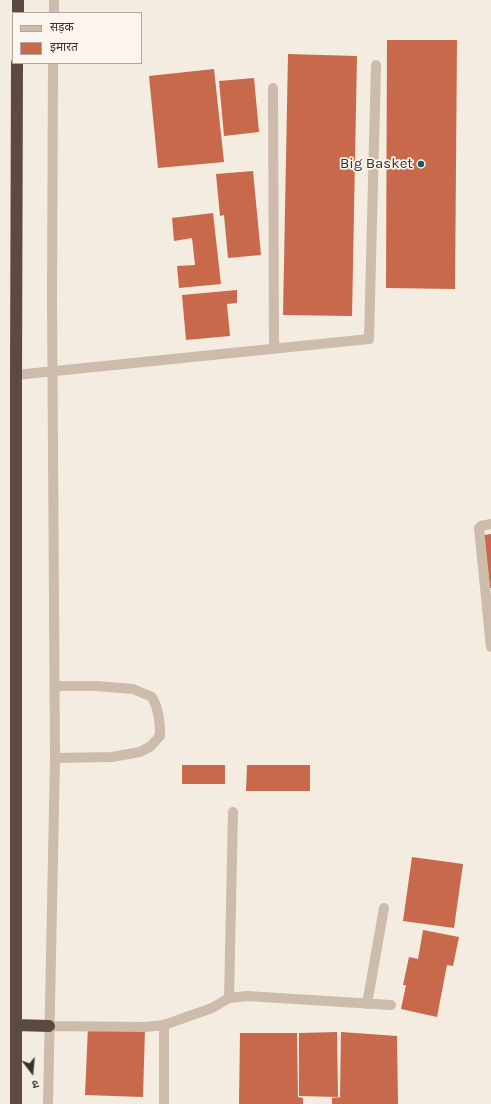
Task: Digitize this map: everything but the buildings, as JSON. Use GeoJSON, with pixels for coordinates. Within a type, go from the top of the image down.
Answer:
{"type":"FeatureCollection","features":[{"type":"Feature","properties":{"kind":"highway"},"geometry":{"type":"LineString","coordinates":[[18,0],[18,12]]}},
{"type":"Feature","properties":{"kind":"highway"},"geometry":{"type":"LineString","coordinates":[[16,1104],[17,64]]}},
{"type":"Feature","properties":{"kind":"highway"},"geometry":{"type":"LineString","coordinates":[[16,1025],[49,1026]]}},
{"type":"Feature","properties":{"kind":"street"},"geometry":{"type":"LineString","coordinates":[[54,0],[54,12]]}},
{"type":"Feature","properties":{"kind":"street"},"geometry":{"type":"LineString","coordinates":[[48,1104],[55,758],[52,220],[53,64]]}},
{"type":"Feature","properties":{"kind":"street"},"geometry":{"type":"LineString","coordinates":[[16,375],[369,339],[376,65]]}},
{"type":"Feature","properties":{"kind":"street"},"geometry":{"type":"LineString","coordinates":[[273,88],[274,349]]}},
{"type":"Feature","properties":{"kind":"street"},"geometry":{"type":"LineString","coordinates":[[491,524],[481,526],[479,528],[491,647]]}},
{"type":"Feature","properties":{"kind":"street"},"geometry":{"type":"LineString","coordinates":[[55,686],[133,688],[152,696],[158,707],[160,722],[160,736],[151,746],[140,752],[112,757],[55,758]]}},
{"type":"Feature","properties":{"kind":"street"},"geometry":{"type":"LineString","coordinates":[[229,998],[233,812]]}},
{"type":"Feature","properties":{"kind":"street"},"geometry":{"type":"LineString","coordinates":[[367,1004],[384,908]]}},
{"type":"Feature","properties":{"kind":"street"},"geometry":{"type":"LineString","coordinates":[[49,1026],[145,1027],[164,1025],[212,1008],[229,998],[247,996],[391,1005]]}},
{"type":"Feature","properties":{"kind":"street"},"geometry":{"type":"LineString","coordinates":[[164,1025],[164,1104]]}},
{"type":"Feature","properties":{"kind":"place","name":"Big Basket"},"geometry":{"type":"Point","coordinates":[421,164]}}]}
